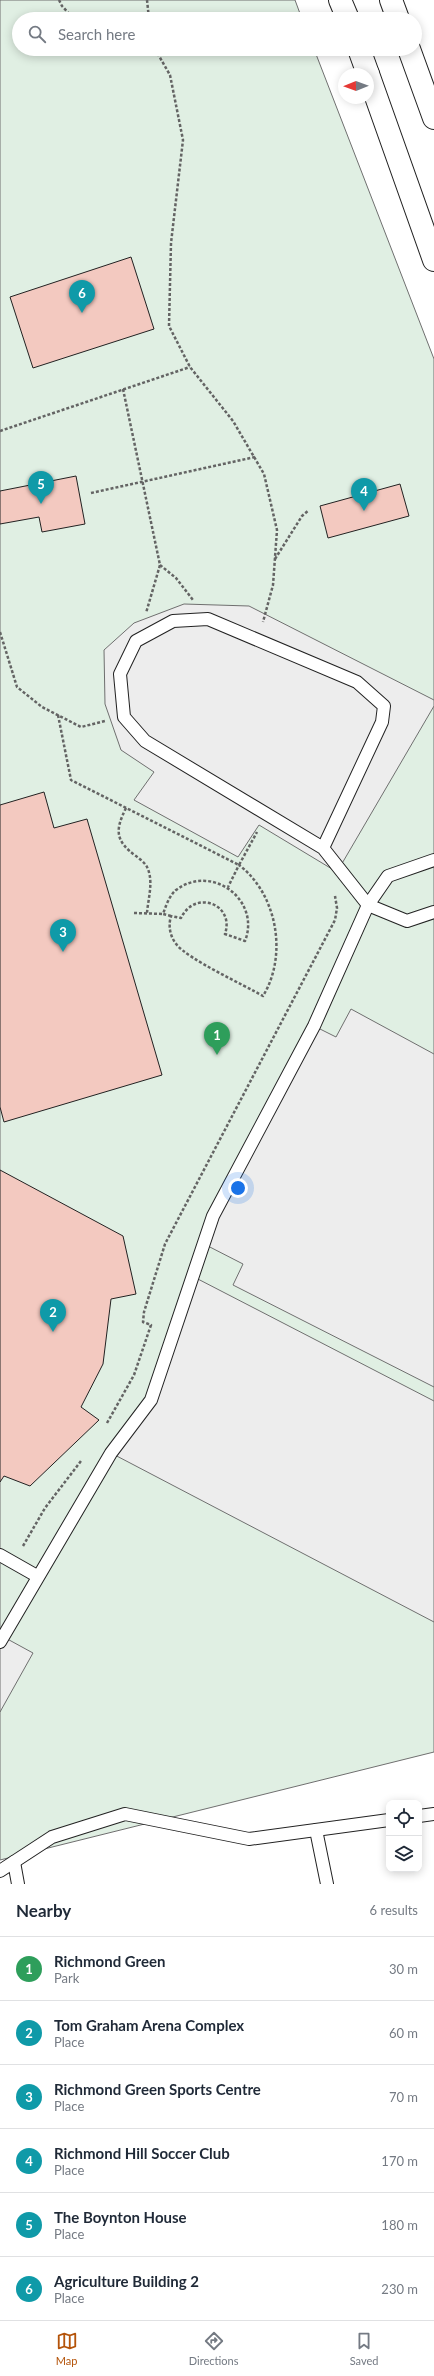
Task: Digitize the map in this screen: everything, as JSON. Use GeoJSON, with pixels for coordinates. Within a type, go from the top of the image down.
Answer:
{"type":"FeatureCollection","features":[{"type":"Feature","properties":{"kind":"main road"},"geometry":{"type":"LineString","coordinates":[[340,0],[345,12]]}},
{"type":"Feature","properties":{"kind":"main road"},"geometry":{"type":"LineString","coordinates":[[391,0],[395,12]]}},
{"type":"Feature","properties":{"kind":"main road"},"geometry":{"type":"LineString","coordinates":[[362,56],[366,68]]}},
{"type":"Feature","properties":{"kind":"main road"},"geometry":{"type":"LineString","coordinates":[[412,56],[434,118]]}},
{"type":"Feature","properties":{"kind":"main road"},"geometry":{"type":"LineString","coordinates":[[374,91],[434,260]]}},
{"type":"Feature","properties":{"kind":"lane"},"geometry":{"type":"LineString","coordinates":[[323,848],[382,722],[384,706],[357,682],[208,619],[172,621],[136,641],[120,674],[124,717],[145,741],[323,848],[368,905],[407,921],[434,912]]}},
{"type":"Feature","properties":{"kind":"lane"},"geometry":{"type":"LineString","coordinates":[[0,1642],[111,1453],[152,1400],[213,1216],[314,1026],[368,905],[388,876],[434,860]]}},
{"type":"Feature","properties":{"kind":"lane"},"geometry":{"type":"LineString","coordinates":[[0,1555],[38,1576]]}},
{"type":"Feature","properties":{"kind":"lane"},"geometry":{"type":"LineString","coordinates":[[0,1871],[52,1837],[125,1814],[249,1839],[386,1820]]}},
{"type":"Feature","properties":{"kind":"lane"},"geometry":{"type":"LineString","coordinates":[[422,1816],[434,1814]]}},
{"type":"Feature","properties":{"kind":"lane"},"geometry":{"type":"LineString","coordinates":[[316,1830],[327,1884]]}},
{"type":"Feature","properties":{"kind":"lane"},"geometry":{"type":"LineString","coordinates":[[14,1862],[18,1884]]}},
{"type":"Feature","properties":{"kind":"path"},"geometry":{"type":"LineString","coordinates":[[59,0],[68,12]]}},
{"type":"Feature","properties":{"kind":"path"},"geometry":{"type":"LineString","coordinates":[[147,0],[148,12]]}},
{"type":"Feature","properties":{"kind":"path"},"geometry":{"type":"LineString","coordinates":[[159,56],[170,75],[183,140],[171,243],[169,326],[190,367],[234,421],[255,457],[264,474],[277,530],[273,585],[258,640]]}},
{"type":"Feature","properties":{"kind":"path"},"geometry":{"type":"LineString","coordinates":[[0,430],[190,367]]}},
{"type":"Feature","properties":{"kind":"path"},"geometry":{"type":"LineString","coordinates":[[123,389],[160,565],[136,641]]}},
{"type":"Feature","properties":{"kind":"path"},"geometry":{"type":"LineString","coordinates":[[91,493],[143,484],[255,457]]}},
{"type":"Feature","properties":{"kind":"path"},"geometry":{"type":"LineString","coordinates":[[274,560],[302,516],[309,510]]}},
{"type":"Feature","properties":{"kind":"path"},"geometry":{"type":"LineString","coordinates":[[160,565],[176,578],[208,619]]}},
{"type":"Feature","properties":{"kind":"path"},"geometry":{"type":"LineString","coordinates":[[0,632],[17,687],[42,707],[80,727],[124,717]]}},
{"type":"Feature","properties":{"kind":"path"},"geometry":{"type":"LineString","coordinates":[[58,715],[70,780],[239,865],[258,883],[266,897],[274,924],[276,939],[274,970],[270,984],[263,996],[182,951],[172,937],[169,922],[171,916]]}},
{"type":"Feature","properties":{"kind":"path"},"geometry":{"type":"LineString","coordinates":[[126,808],[120,822],[118,834],[122,844],[147,866],[151,876],[147,913]]}},
{"type":"Feature","properties":{"kind":"path"},"geometry":{"type":"LineString","coordinates":[[228,887],[257,832],[263,835]]}},
{"type":"Feature","properties":{"kind":"path"},"geometry":{"type":"LineString","coordinates":[[134,913],[163,914],[181,918],[185,911],[193,905],[202,902],[213,904],[221,910],[226,919],[225,934],[245,941],[248,931],[246,911],[236,893],[228,887],[206,881],[196,881],[185,885],[176,891],[170,897],[163,914]]}},
{"type":"Feature","properties":{"kind":"path"},"geometry":{"type":"LineString","coordinates":[[104,1428],[134,1375],[151,1325],[143,1322],[144,1312],[165,1244],[335,920],[337,908],[332,888]]}},
{"type":"Feature","properties":{"kind":"path"},"geometry":{"type":"LineString","coordinates":[[13,1562],[45,1508],[83,1459]]}},
{"type":"Feature","properties":{"kind":"green space"},"geometry":{"type":"Polygon","coordinates":[[[0,0],[295,0],[299,12],[12,12],[12,56],[317,56],[434,359],[434,1752],[0,1860],[0,0]]]}},
{"type":"Feature","properties":{"kind":"shaded area"},"geometry":{"type":"Polygon","coordinates":[[[184,604],[249,606],[434,700],[434,706],[337,872],[259,825],[238,857],[134,800],[154,772],[121,750],[105,704],[104,650],[134,623],[184,604]]]}},
{"type":"Feature","properties":{"kind":"shaded area"},"geometry":{"type":"Polygon","coordinates":[[[351,1009],[434,1054],[434,1387],[233,1285],[243,1264],[204,1244],[314,1026],[336,1037],[351,1009]]]}},
{"type":"Feature","properties":{"kind":"shaded area"},"geometry":{"type":"Polygon","coordinates":[[[194,1277],[434,1401],[434,1622],[111,1453],[151,1400],[194,1277]]]}},
{"type":"Feature","properties":{"kind":"shaded area"},"geometry":{"type":"Polygon","coordinates":[[[0,1635],[33,1653],[0,1712],[0,1635]]]}},
{"type":"Feature","properties":{"kind":"building"},"geometry":{"type":"Polygon","coordinates":[[[131,257],[154,329],[33,368],[10,297],[131,257]]]}},
{"type":"Feature","properties":{"kind":"building"},"geometry":{"type":"Polygon","coordinates":[[[76,476],[85,524],[42,532],[39,517],[0,524],[0,491],[76,476]]]}},
{"type":"Feature","properties":{"kind":"building"},"geometry":{"type":"Polygon","coordinates":[[[400,484],[409,516],[328,538],[320,506],[400,484]]]}},
{"type":"Feature","properties":{"kind":"building"},"geometry":{"type":"Polygon","coordinates":[[[44,792],[54,828],[87,819],[162,1075],[4,1122],[0,1107],[0,805],[44,792]]]}},
{"type":"Feature","properties":{"kind":"building"},"geometry":{"type":"Polygon","coordinates":[[[0,1170],[123,1236],[136,1294],[111,1299],[103,1364],[81,1407],[99,1420],[30,1486],[4,1476],[0,1482],[0,1170]]]}},
{"type":"Feature","properties":{"kind":"place","name":"Agriculture Building 2"},"geometry":{"type":"Point","coordinates":[82,313]}},
{"type":"Feature","properties":{"kind":"place","name":"The Boynton House"},"geometry":{"type":"Point","coordinates":[41,504]}},
{"type":"Feature","properties":{"kind":"place","name":"Richmond Hill Soccer Club"},"geometry":{"type":"Point","coordinates":[364,511]}},
{"type":"Feature","properties":{"kind":"place","name":"Richmond Green Sports Centre"},"geometry":{"type":"Point","coordinates":[63,952]}},
{"type":"Feature","properties":{"kind":"place","name":"Richmond Green"},"geometry":{"type":"Point","coordinates":[217,1055]}},
{"type":"Feature","properties":{"kind":"place","name":"Tom Graham Arena Complex"},"geometry":{"type":"Point","coordinates":[53,1332]}}]}
